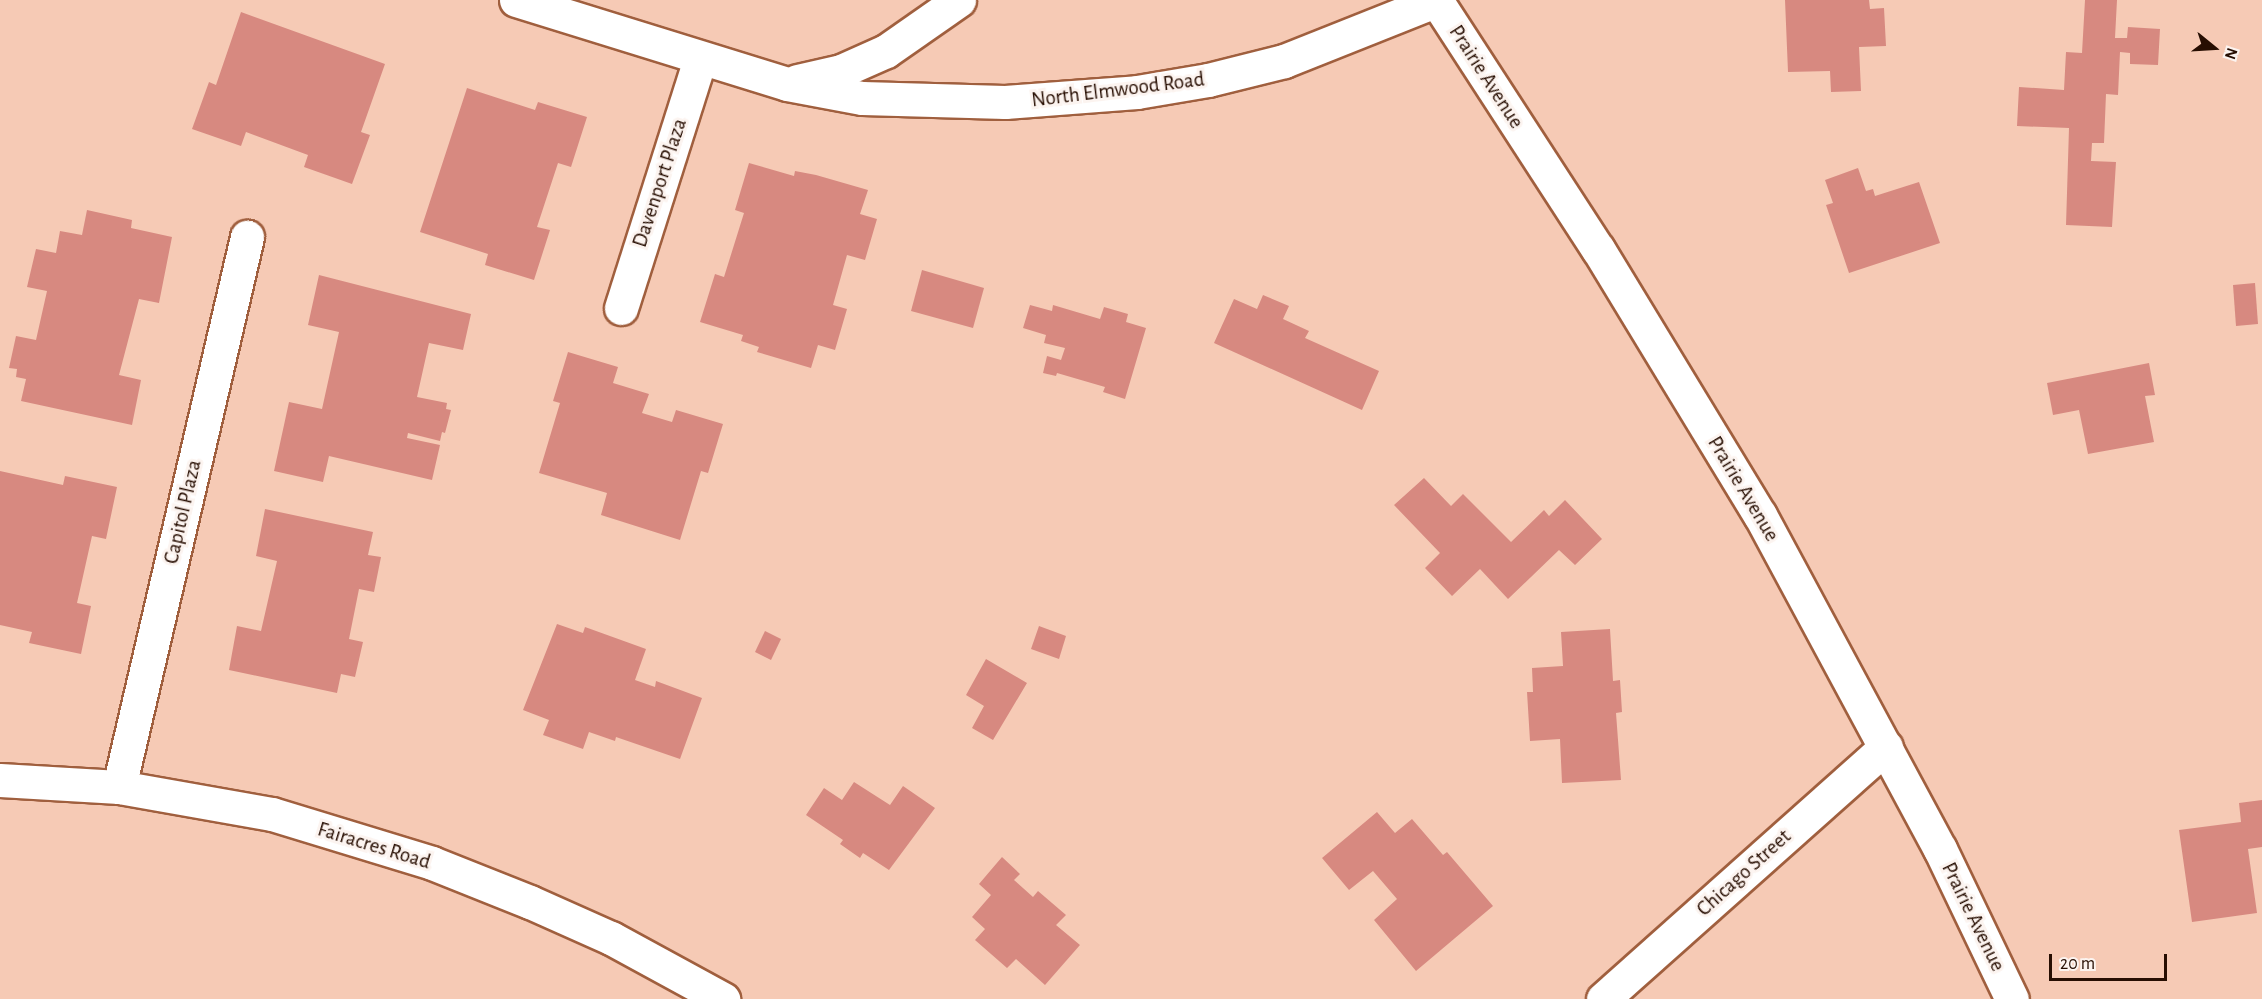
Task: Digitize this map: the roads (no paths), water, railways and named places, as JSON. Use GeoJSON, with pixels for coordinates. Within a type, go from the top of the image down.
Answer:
{"type":"FeatureCollection","features":[{"type":"Feature","properties":{"kind":"street","name":"North Elmwood Road"},"geometry":{"type":"LineString","coordinates":[[516,0],[700,59],[787,84],[862,98],[1005,102],[1137,92],[1284,61],[1437,0]]}},
{"type":"Feature","properties":{"kind":"street","name":"North Elmwood Road"},"geometry":{"type":"LineString","coordinates":[[787,84],[841,71],[886,51],[959,0]]}},
{"type":"Feature","properties":{"kind":"street","name":"Prairie Avenue"},"geometry":{"type":"LineString","coordinates":[[1437,0],[1598,249],[1761,515],[1886,747],[2013,999]]}},
{"type":"Feature","properties":{"kind":"street","name":"Davenport Plaza"},"geometry":{"type":"LineString","coordinates":[[621,308],[700,59]]}},
{"type":"Feature","properties":{"kind":"street","name":"Capitol Plaza"},"geometry":{"type":"LineString","coordinates":[[119,788],[247,237]]}},
{"type":"Feature","properties":{"kind":"street","name":"Chicago Street"},"geometry":{"type":"LineString","coordinates":[[1603,999],[1886,747]]}},
{"type":"Feature","properties":{"kind":"street","name":"Fairacres Road"},"geometry":{"type":"LineString","coordinates":[[0,780],[119,788],[272,814],[432,863],[611,938],[723,999]]}}]}
